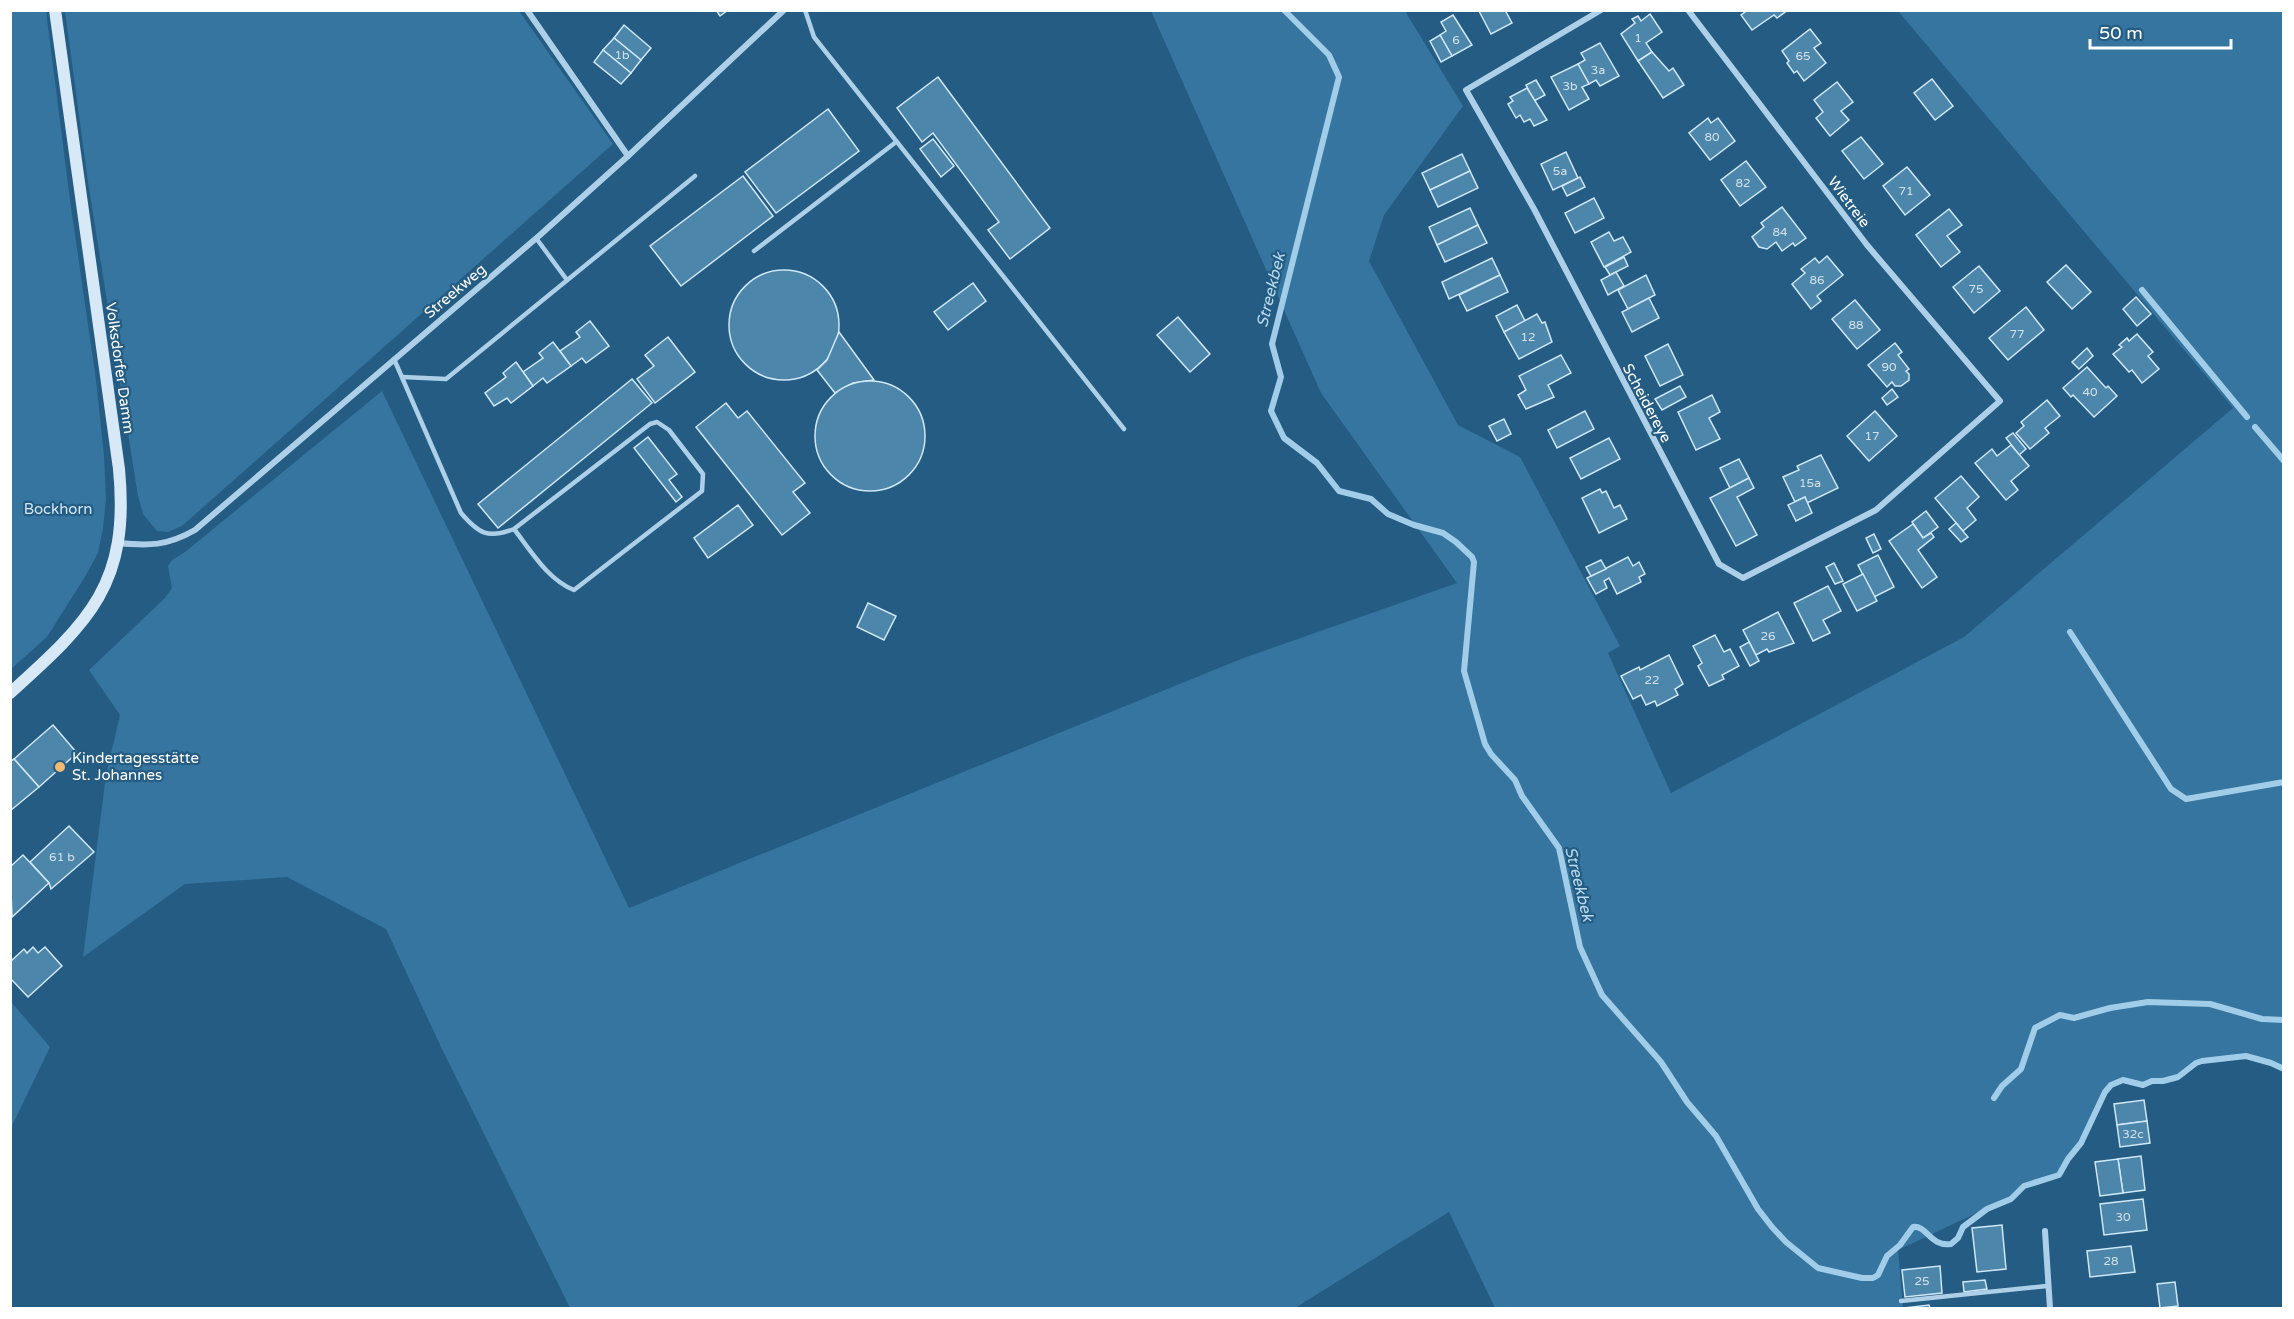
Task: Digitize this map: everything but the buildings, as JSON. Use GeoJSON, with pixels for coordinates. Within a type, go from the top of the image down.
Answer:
{"type":"FeatureCollection","features":[{"type":"Feature","properties":{"kind":"main road","name":"Volksdorfer Damm"},"geometry":{"type":"LineString","coordinates":[[10,693],[59,650],[84,621],[106,584],[118,543],[122,518],[119,469],[55,10]]}},
{"type":"Feature","properties":{"kind":"street"},"geometry":{"type":"LineString","coordinates":[[527,10],[628,156]]}},
{"type":"Feature","properties":{"kind":"street","name":"Streekweg"},"geometry":{"type":"LineString","coordinates":[[118,543],[151,546],[181,538],[195,530],[536,238],[628,156],[784,10]]}},
{"type":"Feature","properties":{"kind":"street","name":"Scheidereye"},"geometry":{"type":"LineString","coordinates":[[1601,10],[1466,90],[1534,209],[1719,564],[1743,578],[1876,510],[2000,401]]}},
{"type":"Feature","properties":{"kind":"street","name":"Wietreie"},"geometry":{"type":"LineString","coordinates":[[1688,10],[1867,245],[2000,401]]}},
{"type":"Feature","properties":{"kind":"street"},"geometry":{"type":"LineString","coordinates":[[2045,1231],[2050,1308]]}},
{"type":"Feature","properties":{"kind":"lane"},"geometry":{"type":"LineString","coordinates":[[805,10],[814,37],[1124,429]]}},
{"type":"Feature","properties":{"kind":"lane"},"geometry":{"type":"LineString","coordinates":[[754,251],[896,142]]}},
{"type":"Feature","properties":{"kind":"lane"},"geometry":{"type":"LineString","coordinates":[[403,377],[446,379],[695,176]]}},
{"type":"Feature","properties":{"kind":"lane"},"geometry":{"type":"LineString","coordinates":[[536,238],[567,280]]}},
{"type":"Feature","properties":{"kind":"lane"},"geometry":{"type":"LineString","coordinates":[[394,359],[461,513],[471,525],[484,533],[497,535],[514,529],[650,424],[657,422],[669,430],[703,474],[702,491],[574,590],[563,586],[536,559],[514,529]]}},
{"type":"Feature","properties":{"kind":"lane"},"geometry":{"type":"LineString","coordinates":[[1901,1301],[2047,1286]]}},
{"type":"Feature","properties":{"kind":"green space","name":"Bockhorn"},"geometry":{"type":"Polygon","coordinates":[[[11,10],[46,11],[96,380],[106,499],[98,553],[86,575],[47,637],[11,669],[11,10]]]}},
{"type":"Feature","properties":{"kind":"green space"},"geometry":{"type":"Polygon","coordinates":[[[65,11],[519,11],[613,144],[182,526],[168,532],[157,531],[143,514],[138,496],[88,182],[65,11]]]}},
{"type":"Feature","properties":{"kind":"green space"},"geometry":{"type":"Polygon","coordinates":[[[1151,11],[1405,11],[1463,106],[1384,215],[1369,261],[1458,425],[1520,457],[1620,646],[1608,653],[1671,793],[1964,637],[2233,408],[1898,11],[2283,11],[2283,1069],[2246,1056],[2195,1063],[2178,1077],[2163,1081],[2152,1081],[2143,1085],[2123,1080],[2111,1085],[2105,1092],[2081,1143],[2059,1175],[2024,1186],[2015,1195],[1898,1250],[1903,1308],[1495,1308],[1449,1212],[1295,1308],[570,1308],[442,1049],[386,929],[287,877],[185,884],[83,957],[106,775],[120,715],[89,670],[164,599],[172,588],[168,566],[172,560],[185,552],[382,391],[629,908],[1241,659],[1457,583],[1321,393],[1151,11]]]}},
{"type":"Feature","properties":{"kind":"green space"},"geometry":{"type":"Polygon","coordinates":[[[11,1002],[50,1047],[11,1128],[11,1002]]]}},
{"type":"Feature","properties":{"kind":"waterway","name":"Streekbek"},"geometry":{"type":"LineString","coordinates":[[1284,10],[1329,55],[1339,77],[1272,344],[1281,377],[1271,411],[1284,438],[1317,463],[1339,491],[1371,499],[1388,514],[1414,525],[1443,533],[1472,557],[1474,562],[1464,671],[1485,744],[1515,780],[1522,796],[1559,848],[1580,947],[1602,995],[1661,1062],[1687,1102],[1716,1136],[1758,1209],[1786,1242],[1818,1268],[1862,1278],[1873,1278],[1878,1275],[1887,1256],[1900,1245],[1913,1227],[1922,1229],[1938,1242],[1951,1244],[1958,1238],[1963,1227],[1987,1209],[2011,1199],[2024,1186],[2059,1175],[2081,1143],[2105,1092],[2111,1085],[2123,1080],[2143,1085],[2152,1081],[2163,1081],[2178,1077],[2202,1061],[2246,1056],[2284,1069]]}},
{"type":"Feature","properties":{"kind":"waterway"},"geometry":{"type":"LineString","coordinates":[[2142,290],[2247,417]]}},
{"type":"Feature","properties":{"kind":"waterway"},"geometry":{"type":"LineString","coordinates":[[2255,427],[2284,461]]}},
{"type":"Feature","properties":{"kind":"waterway"},"geometry":{"type":"LineString","coordinates":[[2070,632],[2171,789],[2186,799],[2284,782]]}},
{"type":"Feature","properties":{"kind":"waterway"},"geometry":{"type":"LineString","coordinates":[[1994,1098],[2002,1086],[2021,1069],[2035,1028],[2060,1015],[2074,1018],[2110,1008],[2148,1002],[2210,1004],[2262,1019],[2284,1020]]}},
{"type":"Feature","properties":{"kind":"place","name":"Kindertagesstätte St. Johannes"},"geometry":{"type":"Point","coordinates":[60,767]}}]}
